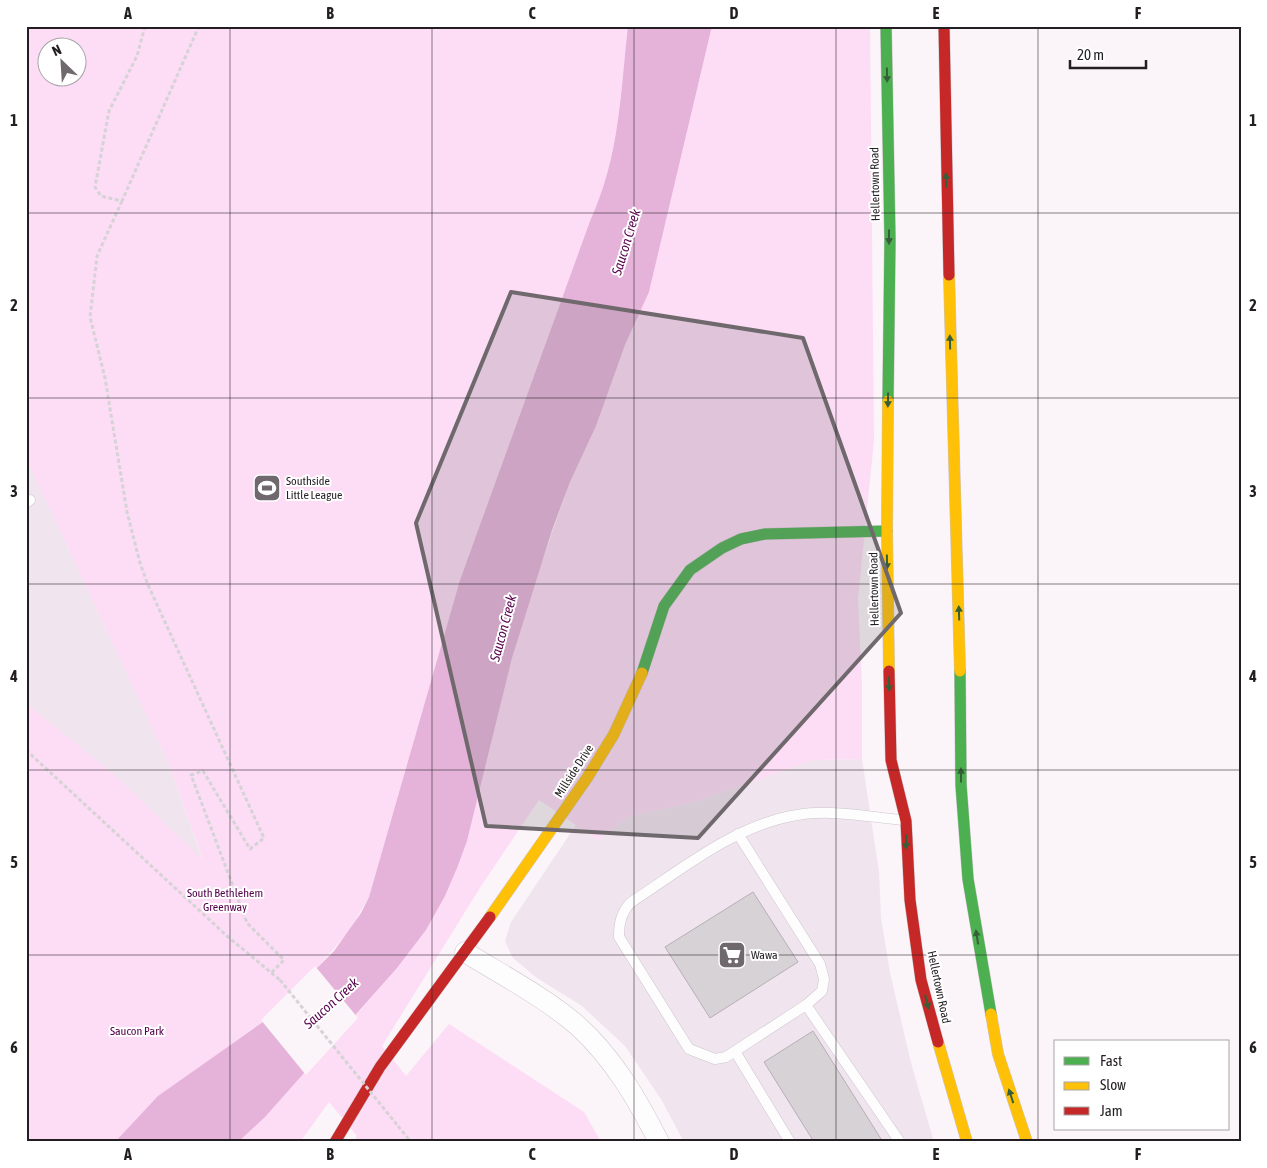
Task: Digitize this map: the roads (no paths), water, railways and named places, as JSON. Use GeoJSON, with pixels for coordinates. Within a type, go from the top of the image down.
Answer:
{"type":"FeatureCollection","features":[{"type":"Feature","properties":{"kind":"main road","name":"Hellertown Road"},"geometry":{"type":"LineString","coordinates":[[886,26],[890,240],[887,531],[891,760],[906,820],[910,900],[921,980],[951,1092],[968,1142]]}},
{"type":"Feature","properties":{"kind":"main road"},"geometry":{"type":"LineString","coordinates":[[944,26],[951,391],[960,633],[961,785],[967,869],[998,1054],[1027,1142]]}},
{"type":"Feature","properties":{"kind":"main road","name":"Millside Drive"},"geometry":{"type":"LineString","coordinates":[[335,1142],[380,1067],[465,952],[587,778],[614,734],[643,670],[664,606],[690,570],[704,558],[722,548],[741,539],[765,534],[887,531]]}},
{"type":"Feature","properties":{"kind":"street"},"geometry":{"type":"LineString","coordinates":[[465,952],[561,1013],[591,1039],[621,1075],[659,1142]]}},
{"type":"Feature","properties":{"kind":"lane"},"geometry":{"type":"LineString","coordinates":[[738,834],[820,964],[824,979],[822,991],[806,1005],[736,1053],[715,1059],[689,1049],[620,937],[619,924],[623,912],[630,903],[738,834],[776,819],[798,814],[821,813],[906,820]]}},
{"type":"Feature","properties":{"kind":"lane"},"geometry":{"type":"LineString","coordinates":[[806,1005],[900,1142]]}},
{"type":"Feature","properties":{"kind":"lane"},"geometry":{"type":"LineString","coordinates":[[736,1053],[790,1142]]}},
{"type":"Feature","properties":{"kind":"water","name":"Saucon Creek"},"geometry":{"type":"Polygon","coordinates":[[[628,26],[712,26],[649,292],[625,345],[596,426],[570,482],[552,530],[512,658],[467,841],[445,896],[426,930],[397,968],[265,1117],[238,1142],[115,1142],[158,1096],[263,1022],[334,951],[361,913],[369,897],[460,580],[600,197],[613,149],[617,125],[628,26]]]}},
{"type":"Feature","properties":{"kind":"place","name":"Southside Little League"},"geometry":{"type":"Point","coordinates":[267,488]}},
{"type":"Feature","properties":{"kind":"place","name":"Wawa"},"geometry":{"type":"Point","coordinates":[732,955]}},
{"type":"Feature","properties":{"kind":"park label","name":"South Bethlehem Greenway"},"geometry":{"type":"Point","coordinates":[225,900]}},
{"type":"Feature","properties":{"kind":"park label","name":"Saucon Park"},"geometry":{"type":"Point","coordinates":[137,1031]}}]}
